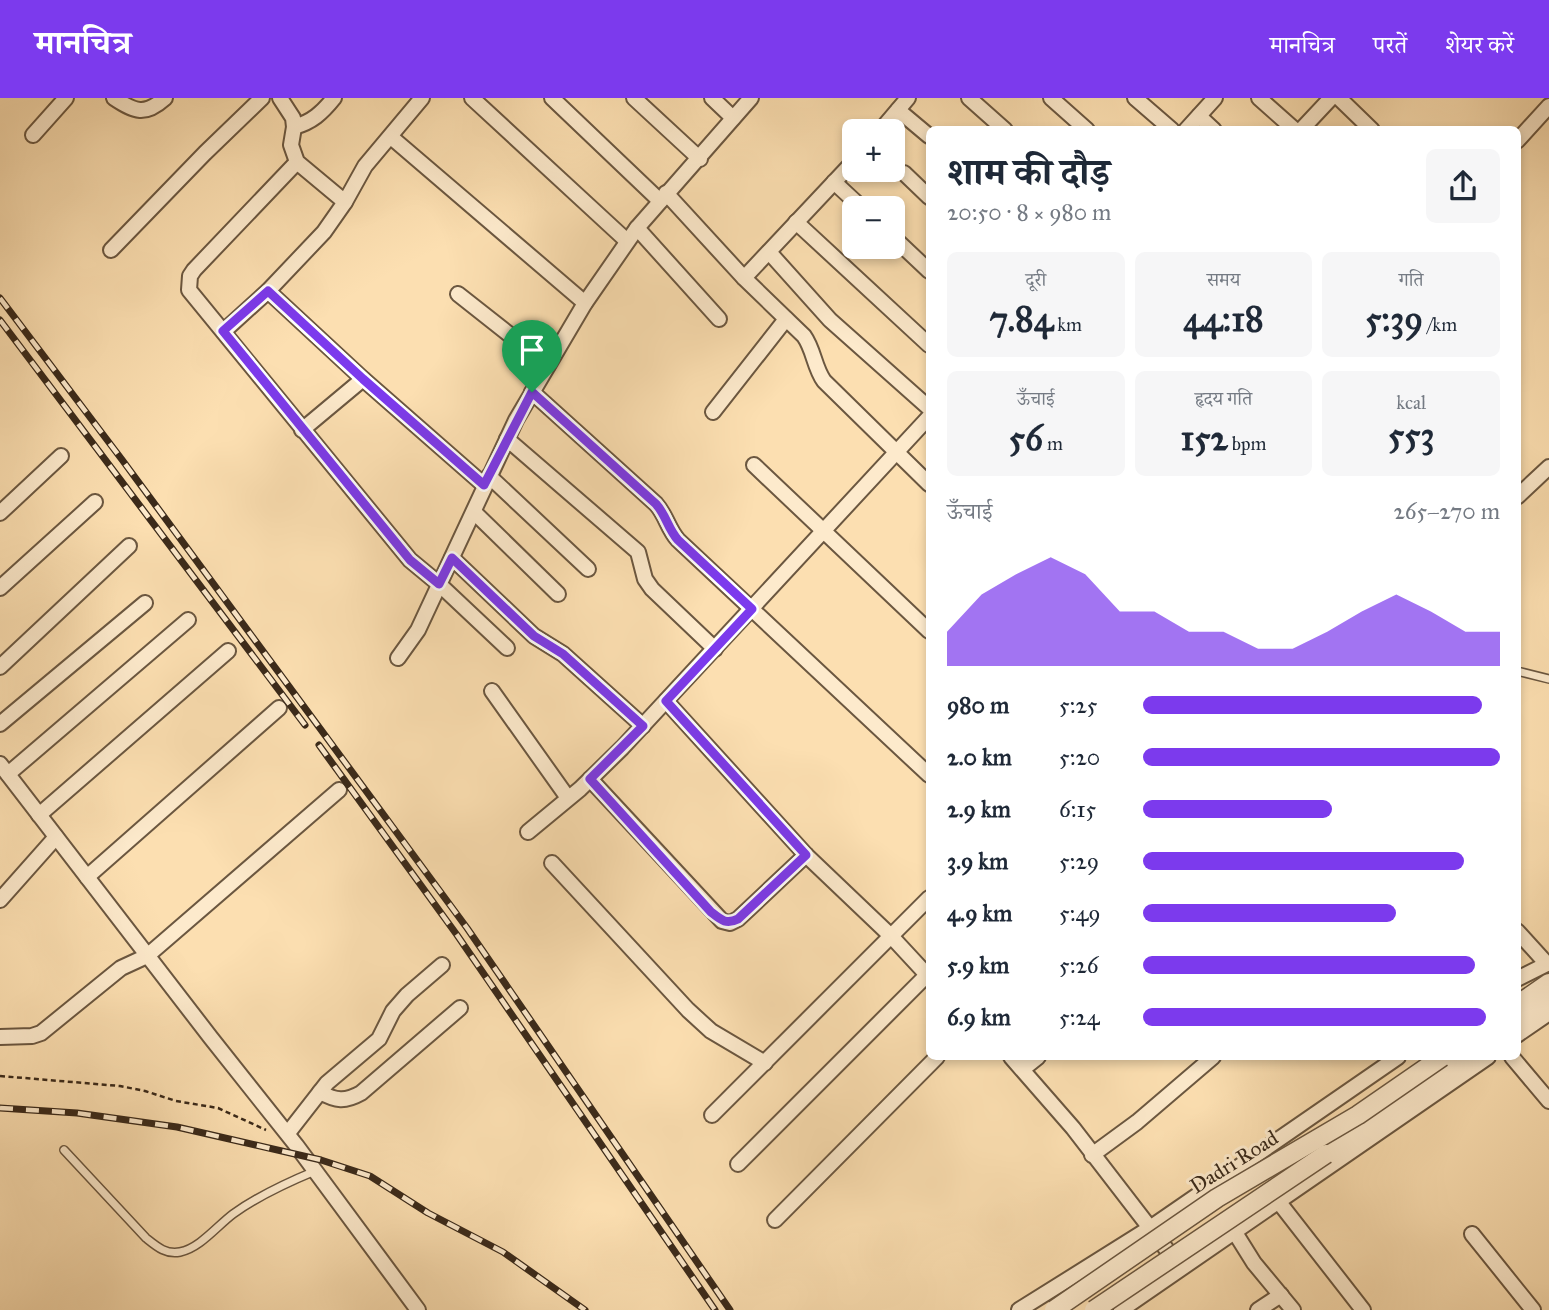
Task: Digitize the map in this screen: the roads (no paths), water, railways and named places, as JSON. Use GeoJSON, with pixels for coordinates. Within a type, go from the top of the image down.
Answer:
{"type":"FeatureCollection","features":[{"type":"Feature","properties":{"kind":"street"},"geometry":{"type":"LineString","coordinates":[[33,135],[66,98]]}},
{"type":"Feature","properties":{"kind":"street"},"geometry":{"type":"LineString","coordinates":[[114,98],[134,109],[146,111],[153,109],[165,98]]}},
{"type":"Feature","properties":{"kind":"street"},"geometry":{"type":"LineString","coordinates":[[111,250],[262,98]]}},
{"type":"Feature","properties":{"kind":"street"},"geometry":{"type":"LineString","coordinates":[[280,98],[293,118],[291,145],[297,163],[345,202]]}},
{"type":"Feature","properties":{"kind":"street"},"geometry":{"type":"LineString","coordinates":[[294,127],[313,120],[334,98]]}},
{"type":"Feature","properties":{"kind":"street"},"geometry":{"type":"LineString","coordinates":[[223,331],[268,291],[324,232],[365,166],[422,98]]}},
{"type":"Feature","properties":{"kind":"street"},"geometry":{"type":"LineString","coordinates":[[472,98],[627,241]]}},
{"type":"Feature","properties":{"kind":"street"},"geometry":{"type":"LineString","coordinates":[[552,98],[663,197],[786,319],[810,344],[816,366],[824,381],[926,481]]}},
{"type":"Feature","properties":{"kind":"street"},"geometry":{"type":"LineString","coordinates":[[634,98],[700,159]]}},
{"type":"Feature","properties":{"kind":"street"},"geometry":{"type":"LineString","coordinates":[[712,98],[733,118]]}},
{"type":"Feature","properties":{"kind":"street"},"geometry":{"type":"LineString","coordinates":[[398,658],[418,630],[507,439],[585,303],[637,228],[751,98]]}},
{"type":"Feature","properties":{"kind":"street"},"geometry":{"type":"LineString","coordinates":[[969,98],[1000,126]]}},
{"type":"Feature","properties":{"kind":"street"},"geometry":{"type":"LineString","coordinates":[[1051,98],[1082,126]]}},
{"type":"Feature","properties":{"kind":"street"},"geometry":{"type":"LineString","coordinates":[[1135,98],[1167,126]]}},
{"type":"Feature","properties":{"kind":"street"},"geometry":{"type":"LineString","coordinates":[[1190,126],[1215,98]]}},
{"type":"Feature","properties":{"kind":"street"},"geometry":{"type":"LineString","coordinates":[[1259,98],[1290,126]]}},
{"type":"Feature","properties":{"kind":"street"},"geometry":{"type":"LineString","coordinates":[[1305,126],[1331,98]]}},
{"type":"Feature","properties":{"kind":"street"},"geometry":{"type":"LineString","coordinates":[[1339,98],[1368,126]]}},
{"type":"Feature","properties":{"kind":"street"},"geometry":{"type":"LineString","coordinates":[[890,119],[903,104],[926,132]]}},
{"type":"Feature","properties":{"kind":"street"},"geometry":{"type":"LineString","coordinates":[[1521,137],[1549,106]]}},
{"type":"Feature","properties":{"kind":"street"},"geometry":{"type":"LineString","coordinates":[[1199,116],[1210,126]]}},
{"type":"Feature","properties":{"kind":"street"},"geometry":{"type":"LineString","coordinates":[[391,136],[585,303]]}},
{"type":"Feature","properties":{"kind":"street"},"geometry":{"type":"LineString","coordinates":[[297,163],[190,276],[189,290],[410,560],[507,648]]}},
{"type":"Feature","properties":{"kind":"street"},"geometry":{"type":"LineString","coordinates":[[744,278],[842,173]]}},
{"type":"Feature","properties":{"kind":"street"},"geometry":{"type":"LineString","coordinates":[[905,174],[926,194]]}},
{"type":"Feature","properties":{"kind":"street"},"geometry":{"type":"LineString","coordinates":[[834,182],[849,196]]}},
{"type":"Feature","properties":{"kind":"street"},"geometry":{"type":"LineString","coordinates":[[796,222],[926,342]]}},
{"type":"Feature","properties":{"kind":"street"},"geometry":{"type":"LineString","coordinates":[[637,228],[719,319]]}},
{"type":"Feature","properties":{"kind":"street"},"geometry":{"type":"LineString","coordinates":[[905,248],[926,268]]}},
{"type":"Feature","properties":{"kind":"street"},"geometry":{"type":"LineString","coordinates":[[769,252],[830,320],[926,405]]}},
{"type":"Feature","properties":{"kind":"street"},"geometry":{"type":"LineString","coordinates":[[268,291],[363,379],[588,569]]}},
{"type":"Feature","properties":{"kind":"street"},"geometry":{"type":"LineString","coordinates":[[458,294],[548,365]]}},
{"type":"Feature","properties":{"kind":"street"},"geometry":{"type":"LineString","coordinates":[[713,412],[786,319]]}},
{"type":"Feature","properties":{"kind":"street"},"geometry":{"type":"LineString","coordinates":[[302,430],[363,379]]}},
{"type":"Feature","properties":{"kind":"street"},"geometry":{"type":"LineString","coordinates":[[532,392],[656,504],[678,540],[926,772]]}},
{"type":"Feature","properties":{"kind":"street"},"geometry":{"type":"LineString","coordinates":[[528,832],[590,779],[643,726],[926,420]]}},
{"type":"Feature","properties":{"kind":"street"},"geometry":{"type":"LineString","coordinates":[[507,439],[638,552],[645,579],[652,589],[715,649]]}},
{"type":"Feature","properties":{"kind":"street"},"geometry":{"type":"LineString","coordinates":[[0,513],[61,456]]}},
{"type":"Feature","properties":{"kind":"street"},"geometry":{"type":"LineString","coordinates":[[754,465],[926,628]]}},
{"type":"Feature","properties":{"kind":"street"},"geometry":{"type":"LineString","coordinates":[[1521,493],[1549,467]]}},
{"type":"Feature","properties":{"kind":"street"},"geometry":{"type":"LineString","coordinates":[[0,588],[95,502]]}},
{"type":"Feature","properties":{"kind":"street"},"geometry":{"type":"LineString","coordinates":[[474,512],[558,594]]}},
{"type":"Feature","properties":{"kind":"street"},"geometry":{"type":"LineString","coordinates":[[0,667],[129,546]]}},
{"type":"Feature","properties":{"kind":"street"},"geometry":{"type":"LineString","coordinates":[[452,558],[534,636],[563,654],[643,726]]}},
{"type":"Feature","properties":{"kind":"street"},"geometry":{"type":"LineString","coordinates":[[0,724],[145,603]]}},
{"type":"Feature","properties":{"kind":"street"},"geometry":{"type":"LineString","coordinates":[[188,620],[4,769],[292,1139],[412,1308]]}},
{"type":"Feature","properties":{"kind":"street"},"geometry":{"type":"LineString","coordinates":[[39,815],[228,651]]}},
{"type":"Feature","properties":{"kind":"street"},"geometry":{"type":"LineString","coordinates":[[492,691],[568,798]]}},
{"type":"Feature","properties":{"kind":"street"},"geometry":{"type":"LineString","coordinates":[[666,701],[806,855],[926,972]]}},
{"type":"Feature","properties":{"kind":"street"},"geometry":{"type":"LineString","coordinates":[[87,877],[279,708]]}},
{"type":"Feature","properties":{"kind":"street"},"geometry":{"type":"LineString","coordinates":[[590,779],[722,921],[730,923],[738,919],[806,855]]}},
{"type":"Feature","properties":{"kind":"street"},"geometry":{"type":"LineString","coordinates":[[0,1037],[32,1036],[41,1033],[121,968],[147,956],[339,790]]}},
{"type":"Feature","properties":{"kind":"street"},"geometry":{"type":"LineString","coordinates":[[0,900],[56,836]]}},
{"type":"Feature","properties":{"kind":"street"},"geometry":{"type":"LineString","coordinates":[[552,863],[688,1010],[711,1031],[765,1063]]}},
{"type":"Feature","properties":{"kind":"street"},"geometry":{"type":"LineString","coordinates":[[712,1115],[926,901]]}},
{"type":"Feature","properties":{"kind":"street"},"geometry":{"type":"LineString","coordinates":[[1521,935],[1548,964],[1521,977]]}},
{"type":"Feature","properties":{"kind":"street"},"geometry":{"type":"LineString","coordinates":[[292,1139],[320,1092],[379,1039],[400,1002],[442,965]]}},
{"type":"Feature","properties":{"kind":"street"},"geometry":{"type":"LineString","coordinates":[[738,1164],[926,978]]}},
{"type":"Feature","properties":{"kind":"street"},"geometry":{"type":"LineString","coordinates":[[1521,1007],[1549,983]]}},
{"type":"Feature","properties":{"kind":"street"},"geometry":{"type":"LineString","coordinates":[[1521,1010],[1548,1007]]}},
{"type":"Feature","properties":{"kind":"street"},"geometry":{"type":"LineString","coordinates":[[1521,1031],[1548,1007]]}},
{"type":"Feature","properties":{"kind":"street"},"geometry":{"type":"LineString","coordinates":[[320,1092],[332,1099],[343,1101],[361,1093],[460,1008]]}},
{"type":"Feature","properties":{"kind":"street"},"geometry":{"type":"LineString","coordinates":[[775,1220],[934,1060]]}},
{"type":"Feature","properties":{"kind":"street"},"geometry":{"type":"LineString","coordinates":[[1014,1060],[1181,1267]]}},
{"type":"Feature","properties":{"kind":"street"},"geometry":{"type":"LineString","coordinates":[[1023,1069],[1034,1060]]}},
{"type":"Feature","properties":{"kind":"street"},"geometry":{"type":"LineString","coordinates":[[1092,1155],[1137,1122],[1209,1060]]}},
{"type":"Feature","properties":{"kind":"street"},"geometry":{"type":"LineString","coordinates":[[1019,1310],[1150,1228],[1394,1060]]}},
{"type":"Feature","properties":{"kind":"street","name":"Dadri Road"},"geometry":{"type":"LineString","coordinates":[[1054,1310],[1217,1198],[1358,1115],[1438,1060]]}},
{"type":"Feature","properties":{"kind":"street","name":"Dadri Road"},"geometry":{"type":"LineString","coordinates":[[1094,1310],[1461,1060]]}},
{"type":"Feature","properties":{"kind":"street"},"geometry":{"type":"LineString","coordinates":[[1122,1310],[1484,1060]]}},
{"type":"Feature","properties":{"kind":"street"},"geometry":{"type":"LineString","coordinates":[[1515,1060],[1549,1101]]}},
{"type":"Feature","properties":{"kind":"street"},"geometry":{"type":"LineString","coordinates":[[1278,1201],[1363,1310]]}},
{"type":"Feature","properties":{"kind":"street"},"geometry":{"type":"LineString","coordinates":[[1234,1231],[1254,1263],[1293,1310]]}},
{"type":"Feature","properties":{"kind":"street"},"geometry":{"type":"LineString","coordinates":[[1472,1234],[1533,1310]]}},
{"type":"Feature","properties":{"kind":"street"},"geometry":{"type":"LineString","coordinates":[[1258,1310],[1281,1295]]}},
{"type":"Feature","properties":{"kind":"lane"},"geometry":{"type":"LineString","coordinates":[[1521,672],[1549,679]]}},
{"type":"Feature","properties":{"kind":"lane"},"geometry":{"type":"LineString","coordinates":[[64,1150],[146,1238],[159,1249],[169,1252],[181,1252],[195,1245],[259,1197],[315,1171]]}},
{"type":"Feature","properties":{"kind":"railway"},"geometry":{"type":"LineString","coordinates":[[0,298],[467,928],[730,1310]]}},
{"type":"Feature","properties":{"kind":"railway"},"geometry":{"type":"LineString","coordinates":[[0,320],[305,725]]}},
{"type":"Feature","properties":{"kind":"railway"},"geometry":{"type":"LineString","coordinates":[[319,745],[457,935],[715,1310]]}},
{"type":"Feature","properties":{"kind":"railway"},"geometry":{"type":"LineString","coordinates":[[0,1108],[77,1113],[177,1127],[321,1160],[370,1176],[428,1213],[503,1252],[585,1310]]}}]}
